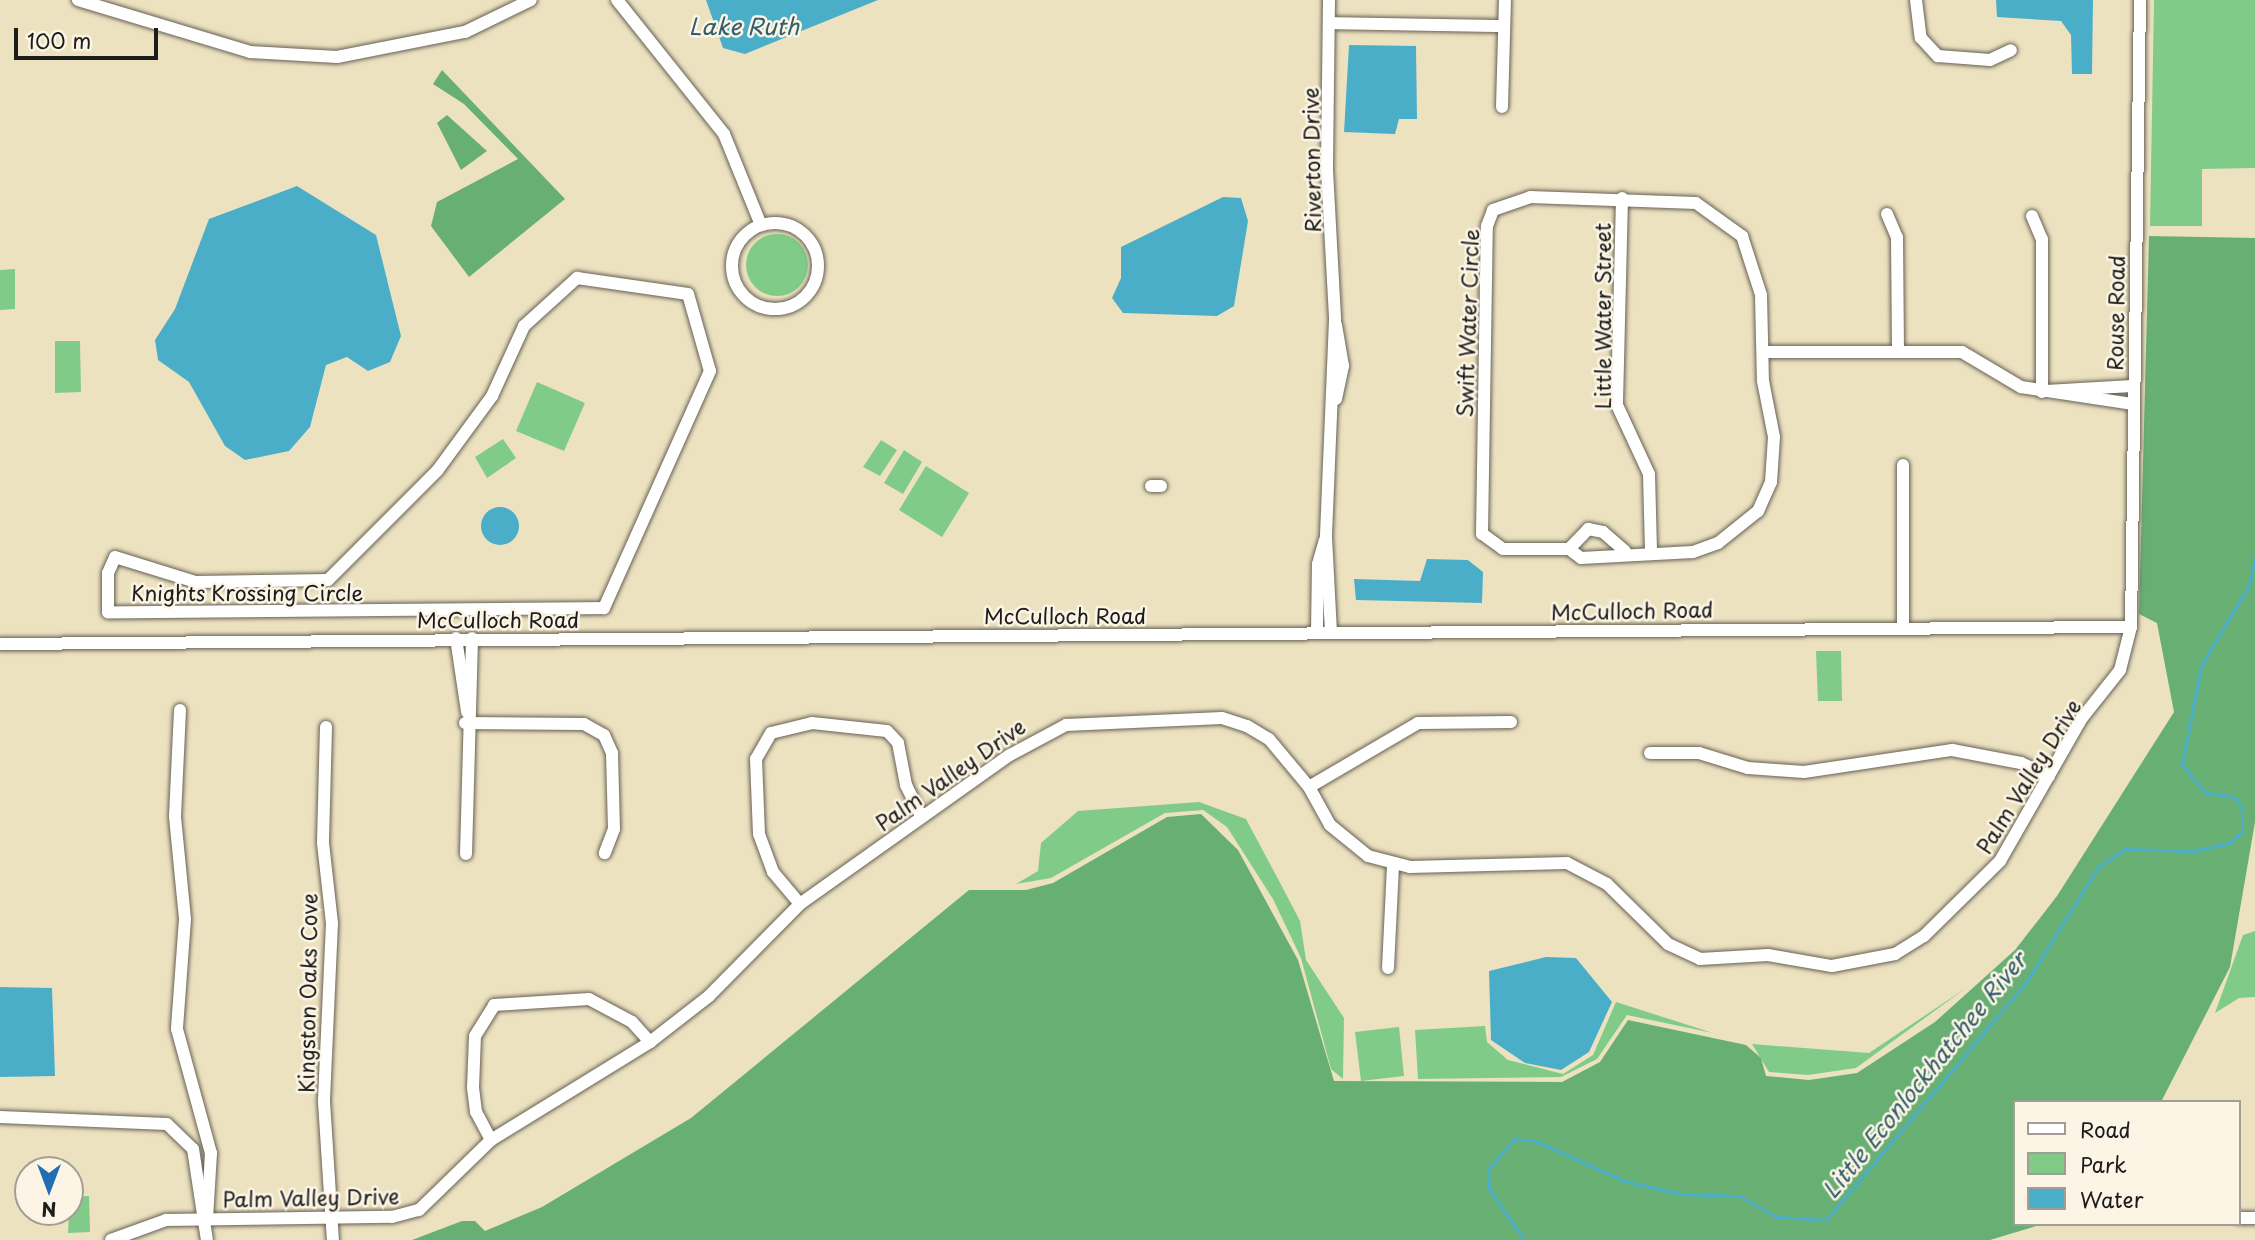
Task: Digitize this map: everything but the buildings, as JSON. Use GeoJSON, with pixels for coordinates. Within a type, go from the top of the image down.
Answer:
{"type":"FeatureCollection","features":[{"type":"Feature","properties":{"kind":"street"},"geometry":{"type":"LineString","coordinates":[[78,0],[134,14],[250,52],[337,57],[465,32],[531,0]]}},
{"type":"Feature","properties":{"kind":"street"},"geometry":{"type":"LineString","coordinates":[[114,0],[134,14]]}},
{"type":"Feature","properties":{"kind":"street"},"geometry":{"type":"LineString","coordinates":[[617,0],[723,134],[761,225]]}},
{"type":"Feature","properties":{"kind":"street","name":"Riverton Drive"},"geometry":{"type":"LineString","coordinates":[[1329,0],[1328,170],[1335,320],[1343,366],[1334,403],[1326,537],[1331,633]]}},
{"type":"Feature","properties":{"kind":"street"},"geometry":{"type":"LineString","coordinates":[[1502,107],[1505,0]]}},
{"type":"Feature","properties":{"kind":"street"},"geometry":{"type":"LineString","coordinates":[[1916,0],[1921,38],[1938,56],[1990,60],[2011,50]]}},
{"type":"Feature","properties":{"kind":"street","name":"Rouse Road"},"geometry":{"type":"LineString","coordinates":[[2130,626],[2140,0]]}},
{"type":"Feature","properties":{"kind":"street"},"geometry":{"type":"LineString","coordinates":[[1330,23],[1504,26]]}},
{"type":"Feature","properties":{"kind":"street","name":"Swift Water Circle"},"geometry":{"type":"LineString","coordinates":[[1530,197],[1622,198],[1696,203],[1742,236],[1756,264],[1765,352],[1774,438],[1771,482],[1758,511],[1718,543],[1693,552],[1625,551],[1581,558],[1569,550],[1503,550],[1482,534],[1487,226],[1493,210],[1530,197]]}},
{"type":"Feature","properties":{"kind":"street","name":"Little Water Street"},"geometry":{"type":"LineString","coordinates":[[1622,198],[1617,405],[1649,474],[1651,551]]}},
{"type":"Feature","properties":{"kind":"street"},"geometry":{"type":"LineString","coordinates":[[1887,214],[1898,237],[1898,350]]}},
{"type":"Feature","properties":{"kind":"street"},"geometry":{"type":"LineString","coordinates":[[2032,216],[2042,239],[2042,392]]}},
{"type":"Feature","properties":{"kind":"street"},"geometry":{"type":"LineString","coordinates":[[761,225],[802,232],[817,257],[813,286],[792,305],[760,306],[733,276],[738,243],[761,225]]}},
{"type":"Feature","properties":{"kind":"street","name":"Knights Krossing Circle"},"geometry":{"type":"LineString","coordinates":[[577,278],[688,294],[693,306],[710,371],[604,608],[108,612],[107,573],[115,557],[196,582],[328,580],[437,471],[492,396],[524,326],[577,278]]}},
{"type":"Feature","properties":{"kind":"street"},"geometry":{"type":"LineString","coordinates":[[1765,352],[1962,352],[2021,387],[2132,404]]}},
{"type":"Feature","properties":{"kind":"street"},"geometry":{"type":"LineString","coordinates":[[2042,392],[2132,386]]}},
{"type":"Feature","properties":{"kind":"street"},"geometry":{"type":"LineString","coordinates":[[1903,465],[1903,626]]}},
{"type":"Feature","properties":{"kind":"street"},"geometry":{"type":"LineString","coordinates":[[1569,550],[1588,529],[1603,531],[1625,551]]}},
{"type":"Feature","properties":{"kind":"street","name":"Riverton Drive"},"geometry":{"type":"LineString","coordinates":[[1317,633],[1318,564],[1326,537]]}},
{"type":"Feature","properties":{"kind":"street","name":"McCulloch Road"},"geometry":{"type":"LineString","coordinates":[[0,644],[456,638],[2130,626]]}},
{"type":"Feature","properties":{"kind":"street","name":"Palm Valley Drive"},"geometry":{"type":"LineString","coordinates":[[111,1240],[150,1223],[207,1218],[332,1218],[419,1210],[491,1140],[650,1042],[709,996],[800,904],[921,816],[1038,736],[1086,723],[1231,720],[1269,739],[1309,787],[1349,845],[1393,866],[1567,863],[1607,884],[1685,953],[1768,955],[1832,965],[1895,954],[1933,929],[2000,861],[2049,776],[2120,670],[2130,626]]}},
{"type":"Feature","properties":{"kind":"street"},"geometry":{"type":"LineString","coordinates":[[456,638],[466,677]]}},
{"type":"Feature","properties":{"kind":"street"},"geometry":{"type":"LineString","coordinates":[[466,854],[466,677],[472,638]]}},
{"type":"Feature","properties":{"kind":"street"},"geometry":{"type":"LineString","coordinates":[[180,710],[175,817],[185,919],[177,1029],[211,1153],[207,1240]]}},
{"type":"Feature","properties":{"kind":"street"},"geometry":{"type":"LineString","coordinates":[[466,718],[584,724],[604,735],[612,753],[614,829],[605,853]]}},
{"type":"Feature","properties":{"kind":"street"},"geometry":{"type":"LineString","coordinates":[[1309,787],[1418,723],[1511,722]]}},
{"type":"Feature","properties":{"kind":"street"},"geometry":{"type":"LineString","coordinates":[[800,904],[773,872],[758,834],[756,759],[771,733],[812,723],[887,731],[898,743],[906,785],[921,816]]}},
{"type":"Feature","properties":{"kind":"street","name":"Kingston Oaks Cove"},"geometry":{"type":"LineString","coordinates":[[326,727],[323,843],[332,923],[324,1102],[333,1240]]}},
{"type":"Feature","properties":{"kind":"street"},"geometry":{"type":"LineString","coordinates":[[1650,753],[1699,753],[1748,768],[1804,772],[1952,750],[2021,763],[2049,776]]}},
{"type":"Feature","properties":{"kind":"street"},"geometry":{"type":"LineString","coordinates":[[1388,968],[1393,866]]}},
{"type":"Feature","properties":{"kind":"street"},"geometry":{"type":"LineString","coordinates":[[491,1140],[476,1112],[473,1088],[474,1036],[494,1005],[589,999],[632,1022],[650,1042]]}},
{"type":"Feature","properties":{"kind":"street"},"geometry":{"type":"LineString","coordinates":[[0,1117],[167,1124],[193,1149],[207,1218]]}},
{"type":"Feature","properties":{"kind":"green space"},"geometry":{"type":"Polygon","coordinates":[[[2154,0],[2255,0],[2255,168],[2202,169],[2202,226],[2150,226],[2154,0]]]}},
{"type":"Feature","properties":{"kind":"green space"},"geometry":{"type":"Polygon","coordinates":[[[442,70],[565,199],[469,277],[431,226],[437,202],[518,159],[464,104],[433,84],[442,70]]]}},
{"type":"Feature","properties":{"kind":"green space"},"geometry":{"type":"Polygon","coordinates":[[[447,115],[487,151],[461,170],[437,123],[447,115]]]}},
{"type":"Feature","properties":{"kind":"green space"},"geometry":{"type":"Polygon","coordinates":[[[771,234],[783,234],[799,243],[806,253],[806,277],[799,287],[783,296],[771,296],[760,291],[751,282],[746,271],[746,259],[751,248],[760,239],[771,234]]]}},
{"type":"Feature","properties":{"kind":"green space"},"geometry":{"type":"Polygon","coordinates":[[[2149,236],[2255,238],[2255,822],[2230,967],[2162,1100],[2014,1100],[2014,1226],[2036,1226],[1990,1240],[412,1240],[462,1221],[475,1221],[485,1231],[542,1207],[691,1118],[969,890],[1026,890],[1053,883],[1167,817],[1201,814],[1238,850],[1298,960],[1334,1081],[1562,1082],[1600,1062],[1628,1020],[1746,1045],[1761,1058],[1766,1076],[1809,1080],[1857,1073],[1935,1022],[2015,950],[2057,896],[2174,712],[2157,623],[2139,614],[2149,236]]]}},
{"type":"Feature","properties":{"kind":"green space"},"geometry":{"type":"Polygon","coordinates":[[[15,269],[15,309],[0,310],[0,270],[15,269]]]}},
{"type":"Feature","properties":{"kind":"green space"},"geometry":{"type":"Polygon","coordinates":[[[55,341],[80,341],[81,392],[55,393],[55,341]]]}},
{"type":"Feature","properties":{"kind":"green space"},"geometry":{"type":"Polygon","coordinates":[[[537,382],[585,403],[564,451],[516,431],[537,382]]]}},
{"type":"Feature","properties":{"kind":"green space"},"geometry":{"type":"Polygon","coordinates":[[[503,439],[516,458],[487,478],[475,457],[503,439]]]}},
{"type":"Feature","properties":{"kind":"green space"},"geometry":{"type":"Polygon","coordinates":[[[881,440],[897,450],[880,476],[863,467],[881,440]]]}},
{"type":"Feature","properties":{"kind":"green space"},"geometry":{"type":"Polygon","coordinates":[[[904,450],[922,462],[903,494],[884,483],[904,450]]]}},
{"type":"Feature","properties":{"kind":"green space"},"geometry":{"type":"Polygon","coordinates":[[[926,466],[969,493],[942,537],[899,510],[926,466]]]}},
{"type":"Feature","properties":{"kind":"green space"},"geometry":{"type":"Polygon","coordinates":[[[1816,651],[1841,651],[1842,701],[1818,701],[1816,651]]]}},
{"type":"Feature","properties":{"kind":"green space"},"geometry":{"type":"Polygon","coordinates":[[[1199,802],[1246,819],[1300,921],[1306,960],[1344,1018],[1343,1079],[1331,1069],[1301,958],[1273,899],[1227,827],[1203,810],[1165,813],[1051,878],[1016,884],[1038,871],[1041,843],[1078,811],[1199,802]]]}},
{"type":"Feature","properties":{"kind":"green space"},"geometry":{"type":"Polygon","coordinates":[[[2255,931],[2255,997],[2239,998],[2215,1013],[2243,935],[2255,931]]]}},
{"type":"Feature","properties":{"kind":"green space"},"geometry":{"type":"Polygon","coordinates":[[[1966,988],[1856,1068],[1808,1075],[1769,1072],[1752,1044],[1869,1053],[1966,988]]]}},
{"type":"Feature","properties":{"kind":"green space"},"geometry":{"type":"Polygon","coordinates":[[[1616,1002],[1713,1033],[1627,1015],[1597,1059],[1561,1077],[1418,1079],[1415,1030],[1485,1026],[1487,1042],[1508,1060],[1563,1074],[1593,1055],[1616,1002]]]}},
{"type":"Feature","properties":{"kind":"green space"},"geometry":{"type":"Polygon","coordinates":[[[1399,1027],[1404,1076],[1361,1081],[1355,1032],[1399,1027]]]}},
{"type":"Feature","properties":{"kind":"green space"},"geometry":{"type":"Polygon","coordinates":[[[84,1196],[89,1196],[90,1232],[68,1233],[68,1226],[84,1226],[84,1196]]]}},
{"type":"Feature","properties":{"kind":"water","name":"Lake Ruth"},"geometry":{"type":"Polygon","coordinates":[[[706,0],[878,0],[745,54],[723,48],[706,0]]]}},
{"type":"Feature","properties":{"kind":"water"},"geometry":{"type":"Polygon","coordinates":[[[1996,0],[2093,0],[2092,74],[2072,74],[2071,35],[2061,21],[1997,17],[1996,0]]]}},
{"type":"Feature","properties":{"kind":"water"},"geometry":{"type":"Polygon","coordinates":[[[1349,45],[1416,46],[1417,119],[1399,119],[1395,134],[1344,132],[1349,45]]]}},
{"type":"Feature","properties":{"kind":"water"},"geometry":{"type":"Polygon","coordinates":[[[297,186],[376,235],[401,336],[390,362],[368,371],[347,357],[326,365],[310,427],[289,451],[245,460],[225,446],[189,382],[158,360],[155,340],[175,309],[209,219],[297,186]]]}},
{"type":"Feature","properties":{"kind":"water"},"geometry":{"type":"Polygon","coordinates":[[[1223,197],[1241,198],[1248,221],[1234,306],[1217,316],[1123,313],[1112,298],[1121,278],[1121,247],[1223,197]]]}},
{"type":"Feature","properties":{"kind":"water"},"geometry":{"type":"Polygon","coordinates":[[[500,507],[513,513],[519,526],[513,539],[500,545],[487,539],[481,526],[487,513],[500,507]]]}},
{"type":"Feature","properties":{"kind":"water"},"geometry":{"type":"Polygon","coordinates":[[[1427,559],[1468,560],[1483,572],[1482,603],[1356,600],[1354,579],[1420,581],[1427,559]]]}},
{"type":"Feature","properties":{"kind":"water"},"geometry":{"type":"Polygon","coordinates":[[[1546,957],[1576,958],[1612,1002],[1589,1052],[1561,1070],[1525,1063],[1491,1040],[1489,971],[1546,957]]]}},
{"type":"Feature","properties":{"kind":"water"},"geometry":{"type":"Polygon","coordinates":[[[0,987],[52,988],[55,1076],[0,1077],[0,987]]]}},
{"type":"Feature","properties":{"kind":"waterway","name":"Little Econlockhatchee River"},"geometry":{"type":"LineString","coordinates":[[1524,1240],[1489,1189],[1488,1169],[1515,1139],[1536,1141],[1625,1181],[1681,1194],[1740,1196],[1777,1217],[1826,1220],[2028,980],[2098,867],[2125,849],[2194,851],[2230,843],[2242,831],[2242,808],[2234,797],[2205,793],[2182,765],[2201,666],[2249,585],[2255,559]]}}]}
